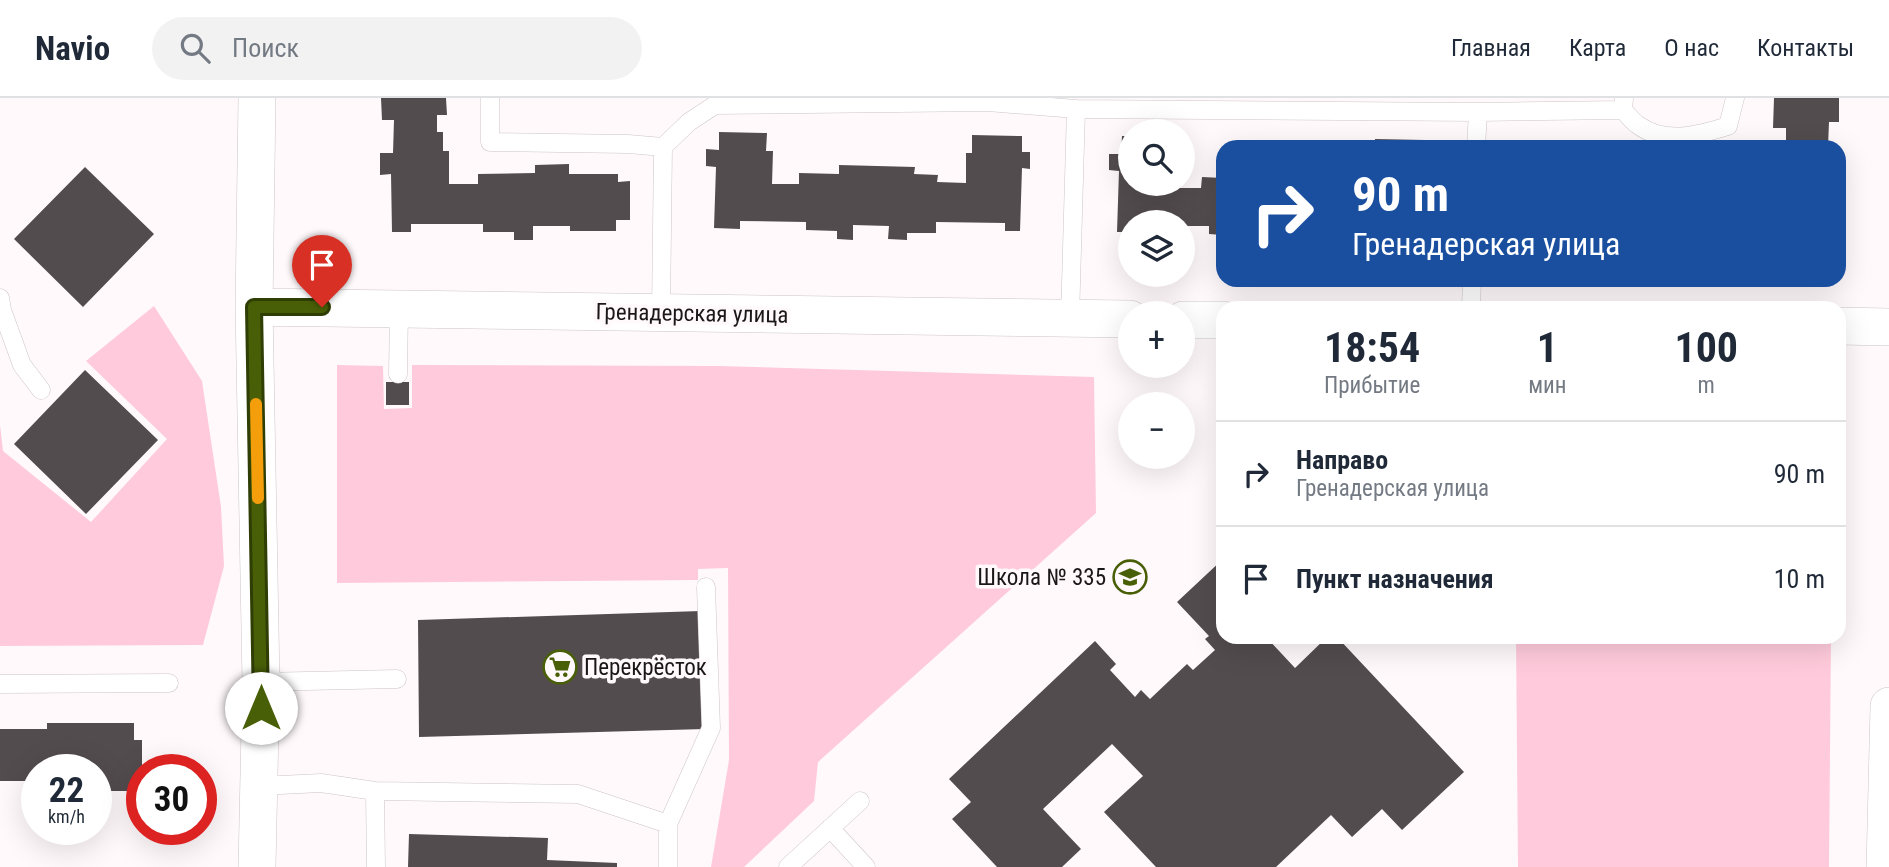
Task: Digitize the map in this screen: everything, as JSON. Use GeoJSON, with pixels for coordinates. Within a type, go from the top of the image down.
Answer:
{"type":"FeatureCollection","features":[{"type":"Feature","properties":{"kind":"street"},"geometry":{"type":"LineString","coordinates":[[257,98],[254,307],[261,682],[257,867]]}},
{"type":"Feature","properties":{"kind":"street","name":"Гренадерская улица"},"geometry":{"type":"LineString","coordinates":[[254,307],[1118,319]]}},
{"type":"Feature","properties":{"kind":"street"},"geometry":{"type":"LineString","coordinates":[[1195,320],[1216,320]]}},
{"type":"Feature","properties":{"kind":"street"},"geometry":{"type":"LineString","coordinates":[[1846,326],[1889,327]]}},
{"type":"Feature","properties":{"kind":"street"},"geometry":{"type":"LineString","coordinates":[[1885,867],[1889,706]]}},
{"type":"Feature","properties":{"kind":"lane"},"geometry":{"type":"LineString","coordinates":[[490,98],[491,142],[663,147]]}},
{"type":"Feature","properties":{"kind":"lane"},"geometry":{"type":"LineString","coordinates":[[661,312],[663,147],[689,122],[715,105],[810,101],[988,100],[1076,109],[1310,104],[1478,112],[1623,104],[1638,126],[1658,136],[1696,136],[1728,126],[1735,98]]}},
{"type":"Feature","properties":{"kind":"lane"},"geometry":{"type":"LineString","coordinates":[[1070,319],[1076,109]]}},
{"type":"Feature","properties":{"kind":"lane"},"geometry":{"type":"LineString","coordinates":[[1476,140],[1478,112]]}},
{"type":"Feature","properties":{"kind":"lane"},"geometry":{"type":"LineString","coordinates":[[0,298],[22,365],[41,390]]}},
{"type":"Feature","properties":{"kind":"lane"},"geometry":{"type":"LineString","coordinates":[[398,374],[399,309]]}},
{"type":"Feature","properties":{"kind":"lane"},"geometry":{"type":"LineString","coordinates":[[668,867],[668,824],[711,728],[706,587]]}},
{"type":"Feature","properties":{"kind":"lane"},"geometry":{"type":"LineString","coordinates":[[261,682],[397,679]]}},
{"type":"Feature","properties":{"kind":"lane"},"geometry":{"type":"LineString","coordinates":[[0,684],[169,683]]}},
{"type":"Feature","properties":{"kind":"lane"},"geometry":{"type":"LineString","coordinates":[[260,786],[321,783],[375,791],[578,794],[668,824]]}},
{"type":"Feature","properties":{"kind":"lane"},"geometry":{"type":"LineString","coordinates":[[375,791],[376,867]]}},
{"type":"Feature","properties":{"kind":"lane"},"geometry":{"type":"LineString","coordinates":[[788,867],[860,801]]}},
{"type":"Feature","properties":{"kind":"lane"},"geometry":{"type":"LineString","coordinates":[[830,828],[866,867]]}},
{"type":"Feature","properties":{"kind":"shaded area"},"geometry":{"type":"Polygon","coordinates":[[[154,306],[202,381],[221,507],[224,566],[203,645],[0,646],[0,425],[3,451],[91,522],[167,439],[86,361],[154,306]]]}},
{"type":"Feature","properties":{"kind":"shaded area"},"geometry":{"type":"Polygon","coordinates":[[[337,365],[383,366],[384,409],[412,408],[412,365],[718,366],[1094,377],[1096,513],[818,762],[814,801],[744,867],[711,867],[729,760],[728,568],[698,569],[698,580],[337,583],[337,365]]]}},
{"type":"Feature","properties":{"kind":"shaded area"},"geometry":{"type":"Polygon","coordinates":[[[1516,644],[1831,644],[1829,867],[1518,867],[1516,644]]]}},
{"type":"Feature","properties":{"kind":"building"},"geometry":{"type":"Polygon","coordinates":[[[381,98],[446,98],[447,115],[437,115],[437,132],[443,132],[443,151],[449,151],[449,184],[478,184],[478,174],[535,173],[535,165],[569,164],[569,174],[618,174],[618,182],[630,181],[630,220],[616,220],[616,231],[570,231],[570,226],[533,226],[533,240],[514,240],[514,232],[483,232],[483,224],[411,224],[411,232],[392,232],[391,174],[380,175],[380,153],[393,153],[394,120],[382,120],[381,98]]]}},
{"type":"Feature","properties":{"kind":"building"},"geometry":{"type":"Polygon","coordinates":[[[1774,98],[1839,98],[1839,122],[1829,122],[1828,140],[1786,140],[1786,128],[1773,128],[1774,98]]]}},
{"type":"Feature","properties":{"kind":"building"},"geometry":{"type":"Polygon","coordinates":[[[719,132],[767,133],[766,151],[773,151],[772,184],[799,184],[799,173],[839,174],[839,165],[915,167],[914,174],[938,175],[937,182],[966,183],[966,153],[972,153],[972,135],[1022,136],[1022,152],[1030,152],[1030,169],[1022,168],[1020,231],[1005,231],[1005,223],[936,222],[936,233],[907,233],[907,240],[888,239],[889,226],[853,225],[853,240],[837,239],[837,231],[806,230],[806,222],[740,221],[740,229],[714,228],[716,167],[706,166],[706,149],[719,150],[719,132]]]}},
{"type":"Feature","properties":{"kind":"building"},"geometry":{"type":"Polygon","coordinates":[[[1109,154],[1118,154],[1118,171],[1109,170],[1109,154]]]}},
{"type":"Feature","properties":{"kind":"building"},"geometry":{"type":"Polygon","coordinates":[[[85,167],[154,234],[83,307],[14,239],[85,167]]]}},
{"type":"Feature","properties":{"kind":"building"},"geometry":{"type":"Polygon","coordinates":[[[1202,177],[1216,178],[1216,234],[1209,234],[1209,226],[1195,226],[1195,210],[1118,210],[1117,232],[1118,196],[1195,196],[1195,188],[1201,188],[1202,177]]]}},
{"type":"Feature","properties":{"kind":"building"},"geometry":{"type":"Polygon","coordinates":[[[85,370],[158,440],[86,514],[14,444],[85,370]]]}},
{"type":"Feature","properties":{"kind":"building"},"geometry":{"type":"Polygon","coordinates":[[[386,382],[409,382],[409,405],[386,405],[386,382]]]}},
{"type":"Feature","properties":{"kind":"building"},"geometry":{"type":"Polygon","coordinates":[[[1216,566],[1216,644],[1273,644],[1295,668],[1320,644],[1344,644],[1464,772],[1402,830],[1382,809],[1352,837],[1331,815],[1276,867],[1156,867],[1104,812],[1143,776],[1112,744],[1043,809],[1081,849],[1062,867],[997,867],[952,819],[971,802],[949,779],[1095,641],[1116,664],[1110,670],[1135,697],[1141,690],[1150,699],[1187,664],[1193,670],[1215,650],[1205,639],[1209,636],[1177,602],[1216,566]]]}},
{"type":"Feature","properties":{"kind":"building","name":"Перекрёсток"},"geometry":{"type":"Polygon","coordinates":[[[701,611],[705,729],[419,737],[418,620],[701,611]]]}},
{"type":"Feature","properties":{"kind":"building"},"geometry":{"type":"Polygon","coordinates":[[[47,723],[134,723],[134,740],[142,740],[142,754],[126,754],[126,791],[112,791],[112,754],[21,754],[21,781],[0,781],[0,729],[47,729],[47,723]]]}},
{"type":"Feature","properties":{"kind":"building"},"geometry":{"type":"Polygon","coordinates":[[[409,834],[548,838],[547,860],[617,863],[617,867],[408,867],[409,834]]]}},
{"type":"Feature","properties":{"kind":"slow traffic"},"geometry":{"type":"LineString","coordinates":[[256,404],[258,498]]}},
{"type":"Feature","properties":{"kind":"place","name":"Школа № 335"},"geometry":{"type":"Point","coordinates":[1130,577]}},
{"type":"Feature","properties":{"kind":"place","name":"Перекрёсток"},"geometry":{"type":"Point","coordinates":[560,667]}},
{"type":"Feature","properties":{"kind":"route"},"geometry":{"type":"LineString","coordinates":[[261,708],[254,307],[322,307]]}}]}
